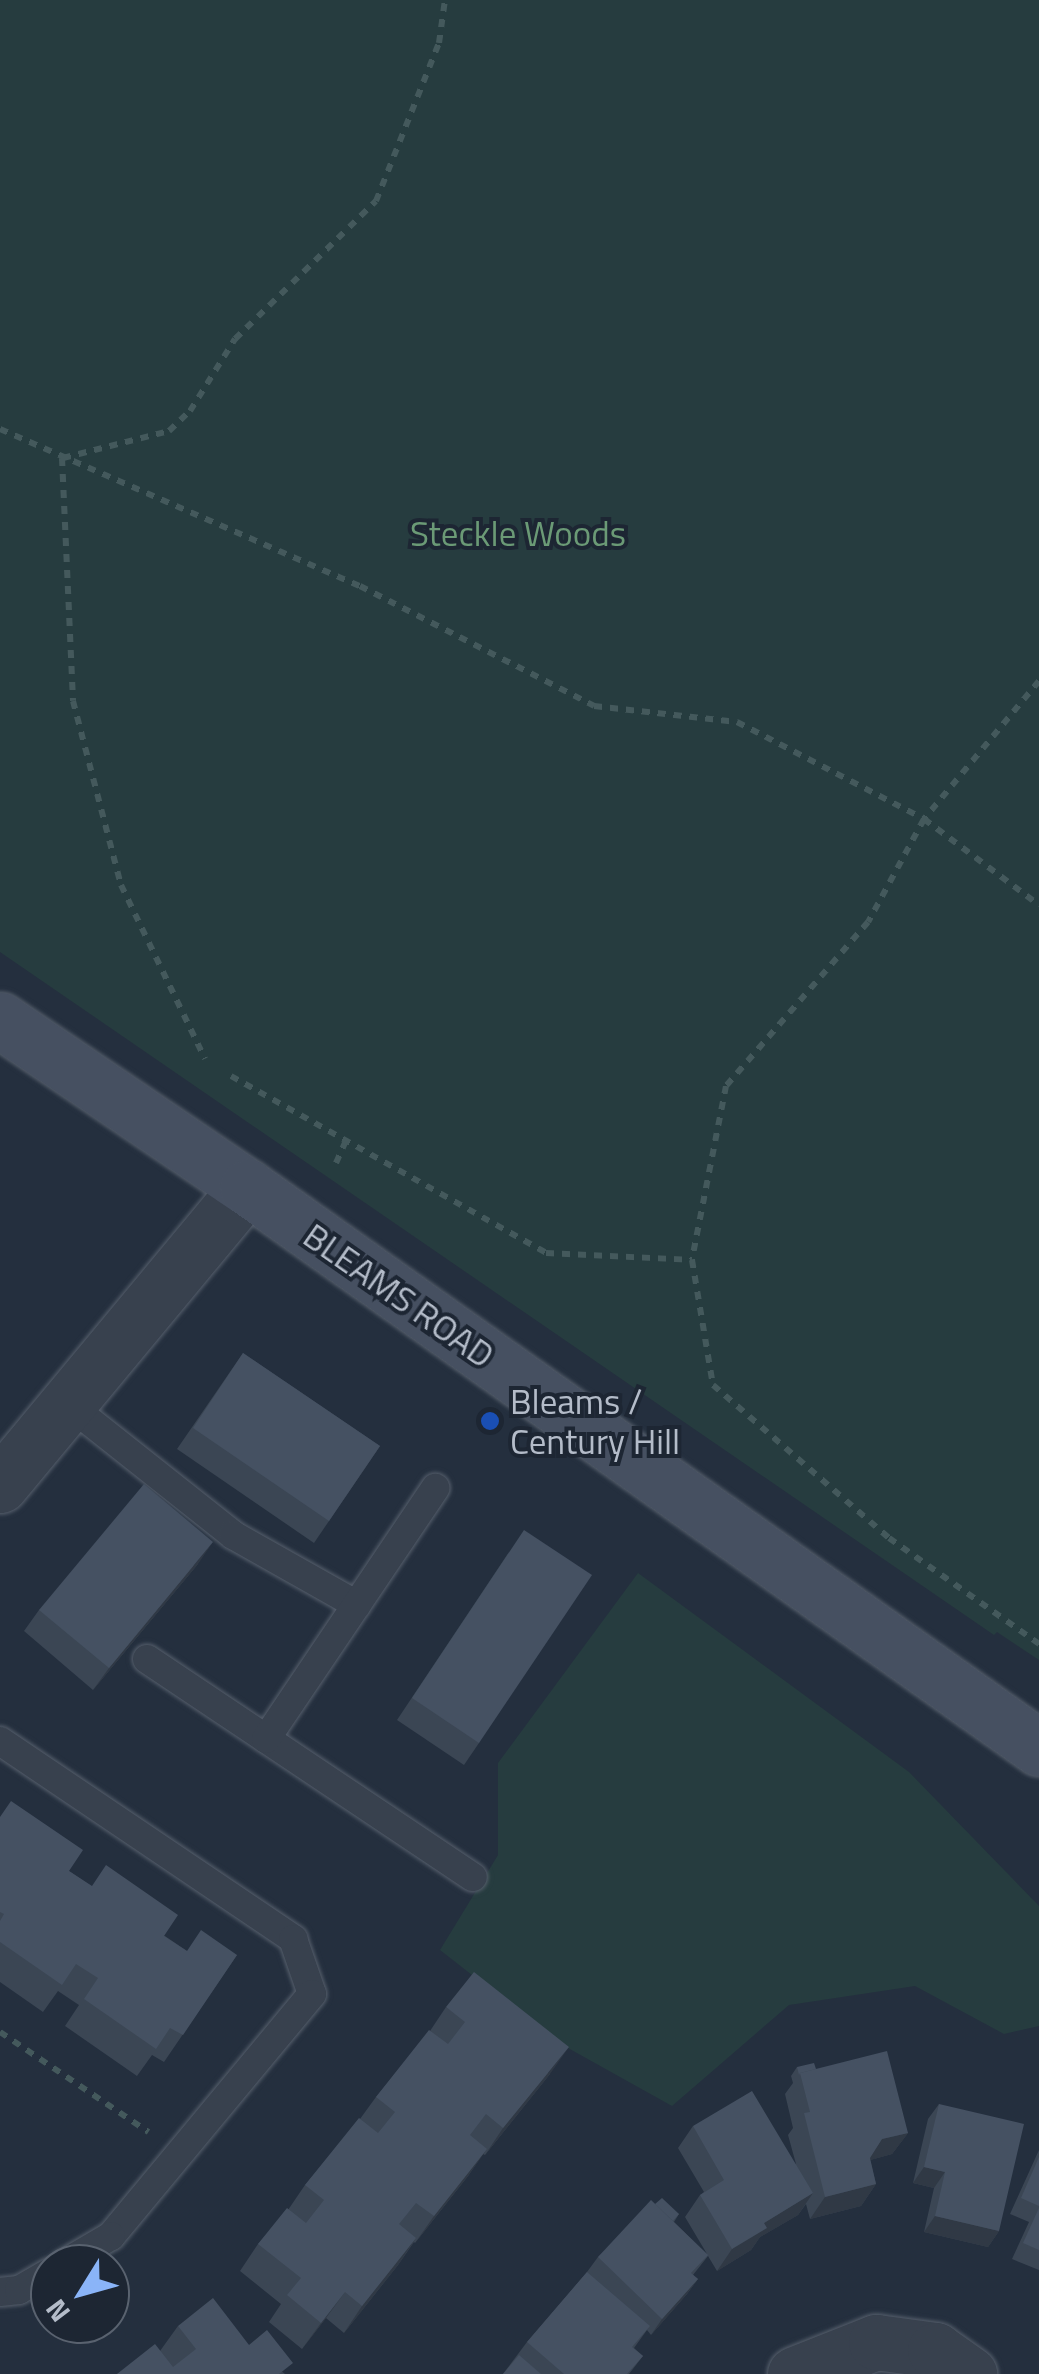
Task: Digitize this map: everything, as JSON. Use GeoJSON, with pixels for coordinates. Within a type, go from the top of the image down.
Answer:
{"type":"FeatureCollection","features":[{"type":"Feature","properties":{"kind":"main road","name":"BLEAMS ROAD"},"geometry":{"type":"LineString","coordinates":[[0,1020],[247,1187],[1039,1748]]}},
{"type":"Feature","properties":{"kind":"street"},"geometry":{"type":"LineString","coordinates":[[0,1485],[247,1187]]}},
{"type":"Feature","properties":{"kind":"street"},"geometry":{"type":"LineString","coordinates":[[795,2374],[876,2342],[935,2350],[969,2374]]}},
{"type":"Feature","properties":{"kind":"lane"},"geometry":{"type":"LineString","coordinates":[[68,1404],[234,1536],[356,1605]]}},
{"type":"Feature","properties":{"kind":"lane"},"geometry":{"type":"LineString","coordinates":[[266,1739],[435,1488]]}},
{"type":"Feature","properties":{"kind":"lane"},"geometry":{"type":"LineString","coordinates":[[147,1659],[473,1877]]}},
{"type":"Feature","properties":{"kind":"lane"},"geometry":{"type":"LineString","coordinates":[[0,1741],[293,1938],[312,1994],[111,2236],[97,2244]]}},
{"type":"Feature","properties":{"kind":"lane"},"geometry":{"type":"LineString","coordinates":[[0,2292],[19,2290],[30,2284]]}},
{"type":"Feature","properties":{"kind":"path"},"geometry":{"type":"LineString","coordinates":[[62,458],[169,431],[190,411],[235,339],[376,201],[439,43],[445,0]]}},
{"type":"Feature","properties":{"kind":"path"},"geometry":{"type":"LineString","coordinates":[[0,429],[360,586],[594,706],[737,722],[924,819],[1039,905]]}},
{"type":"Feature","properties":{"kind":"path"},"geometry":{"type":"LineString","coordinates":[[62,458],[73,701],[121,885],[205,1059]]}},
{"type":"Feature","properties":{"kind":"path"},"geometry":{"type":"LineString","coordinates":[[1039,681],[924,819],[868,922],[726,1086],[692,1260],[714,1385],[889,1538],[1039,1644]]}},
{"type":"Feature","properties":{"kind":"path"},"geometry":{"type":"LineString","coordinates":[[230,1076],[546,1252],[692,1260]]}},
{"type":"Feature","properties":{"kind":"path"},"geometry":{"type":"LineString","coordinates":[[336,1162],[346,1142]]}},
{"type":"Feature","properties":{"kind":"path"},"geometry":{"type":"LineString","coordinates":[[0,2032],[180,2153]]}},
{"type":"Feature","properties":{"kind":"green space","name":"Steckle Woods"},"geometry":{"type":"Polygon","coordinates":[[[0,0],[1039,0],[1039,1660],[997,1632],[994,1635],[0,952],[0,0]]]}},
{"type":"Feature","properties":{"kind":"green space"},"geometry":{"type":"Polygon","coordinates":[[[638,1573],[909,1772],[1039,1906],[1039,2026],[1004,2034],[915,1986],[789,2005],[672,2106],[559,2043],[440,1950],[498,1855],[498,1763],[638,1573]]]}},
{"type":"Feature","properties":{"kind":"building"},"geometry":{"type":"Polygon","coordinates":[[[243,1353],[380,1446],[329,1521],[193,1428],[243,1353]]]}},
{"type":"Feature","properties":{"kind":"building"},"geometry":{"type":"Polygon","coordinates":[[[144,1484],[213,1542],[109,1668],[39,1610],[144,1484]]]}},
{"type":"Feature","properties":{"kind":"building"},"geometry":{"type":"Polygon","coordinates":[[[524,1530],[592,1575],[479,1743],[412,1698],[524,1530]]]}},
{"type":"Feature","properties":{"kind":"building"},"geometry":{"type":"Polygon","coordinates":[[[11,1801],[83,1850],[69,1871],[92,1886],[106,1865],[178,1915],[164,1936],[187,1951],[201,1930],[237,1955],[183,2035],[170,2028],[156,2049],[84,1999],[98,1978],[76,1964],[62,1985],[0,1942],[4,1914],[0,1912],[0,1817],[11,1801]]]}},
{"type":"Feature","properties":{"kind":"building"},"geometry":{"type":"Polygon","coordinates":[[[474,1972],[569,2047],[503,2128],[486,2114],[470,2135],[487,2149],[434,2216],[416,2203],[399,2224],[416,2238],[362,2306],[345,2292],[321,2323],[287,2295],[301,2278],[258,2244],[287,2208],[306,2223],[324,2200],[305,2185],[359,2118],[378,2133],[395,2112],[376,2097],[429,2030],[448,2044],[465,2022],[446,2007],[474,1972]]]}},
{"type":"Feature","properties":{"kind":"building"},"geometry":{"type":"Polygon","coordinates":[[[887,2051],[908,2133],[882,2139],[870,2158],[876,2184],[825,2197],[804,2113],[810,2112],[800,2073],[887,2051]]]}},
{"type":"Feature","properties":{"kind":"building"},"geometry":{"type":"Polygon","coordinates":[[[814,2063],[816,2069],[799,2075],[797,2067],[814,2063]]]}},
{"type":"Feature","properties":{"kind":"building"},"geometry":{"type":"Polygon","coordinates":[[[752,2091],[813,2193],[764,2223],[767,2228],[732,2249],[700,2195],[724,2180],[693,2126],[752,2091]]]}},
{"type":"Feature","properties":{"kind":"building"},"geometry":{"type":"Polygon","coordinates":[[[939,2104],[1024,2124],[999,2231],[935,2216],[945,2172],[924,2167],[939,2104]]]}},
{"type":"Feature","properties":{"kind":"building"},"geometry":{"type":"Polygon","coordinates":[[[1039,2157],[1039,2206],[1021,2198],[1039,2157]]]}},
{"type":"Feature","properties":{"kind":"building"},"geometry":{"type":"Polygon","coordinates":[[[662,2198],[679,2214],[673,2221],[655,2204],[662,2198]]]}},
{"type":"Feature","properties":{"kind":"building"},"geometry":{"type":"Polygon","coordinates":[[[651,2200],[708,2255],[691,2273],[698,2279],[662,2319],[598,2257],[651,2200]]]}},
{"type":"Feature","properties":{"kind":"building"},"geometry":{"type":"Polygon","coordinates":[[[1039,2208],[1039,2250],[1023,2243],[1039,2208]]]}},
{"type":"Feature","properties":{"kind":"building"},"geometry":{"type":"Polygon","coordinates":[[[587,2272],[650,2326],[632,2347],[643,2356],[627,2374],[564,2374],[527,2342],[587,2272]]]}},
{"type":"Feature","properties":{"kind":"building"},"geometry":{"type":"Polygon","coordinates":[[[213,2298],[249,2345],[267,2330],[293,2363],[279,2374],[117,2374],[155,2344],[173,2367],[196,2349],[178,2326],[213,2298]]]}},
{"type":"Feature","properties":{"kind":"building"},"geometry":{"type":"Polygon","coordinates":[[[519,2355],[541,2374],[503,2374],[519,2355]]]}},
{"type":"Feature","properties":{"kind":"place","name":"Bleams / Century Hill"},"geometry":{"type":"Point","coordinates":[490,1421]}}]}
